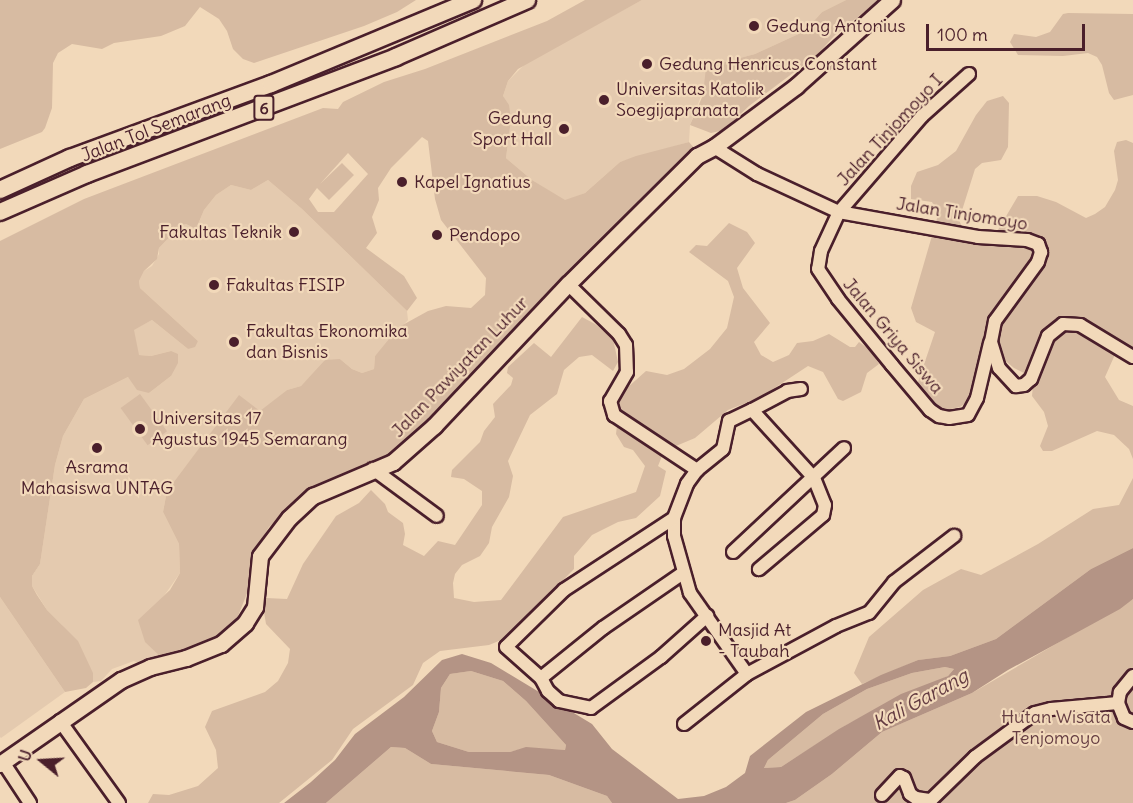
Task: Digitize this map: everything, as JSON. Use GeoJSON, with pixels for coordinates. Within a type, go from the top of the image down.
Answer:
{"type":"FeatureCollection","features":[{"type":"Feature","properties":{"kind":"highway","name":"Jalan Tol Semarang"},"geometry":{"type":"LineString","coordinates":[[0,190],[70,158],[271,84],[473,0]]}},
{"type":"Feature","properties":{"kind":"highway","name":"Jalan Tol Semarang"},"geometry":{"type":"LineString","coordinates":[[0,212],[87,174],[396,57],[527,0]]}},
{"type":"Feature","properties":{"kind":"main road","name":"Jalan Pawiyatan Luhur"},"geometry":{"type":"LineString","coordinates":[[1,763],[121,680],[150,667],[186,658],[221,644],[245,623],[255,607],[260,556],[278,530],[313,496],[393,462],[434,426],[568,284],[697,156],[714,147],[796,86],[841,49],[892,0]]}},
{"type":"Feature","properties":{"kind":"street","name":"Jalan Tinjomoyo I"},"geometry":{"type":"LineString","coordinates":[[839,212],[922,116],[969,74]]}},
{"type":"Feature","properties":{"kind":"street","name":"Jalan Tinjomoyo"},"geometry":{"type":"LineString","coordinates":[[714,147],[757,174],[839,212],[972,236],[1027,240],[1038,244],[1041,252],[1038,262],[995,321],[991,342]]}},
{"type":"Feature","properties":{"kind":"street","name":"Jalan Griya Siswa"},"geometry":{"type":"LineString","coordinates":[[839,212],[821,251],[818,269],[838,299],[930,410],[949,418],[968,415],[977,398],[991,342]]}},
{"type":"Feature","properties":{"kind":"street"},"geometry":{"type":"LineString","coordinates":[[568,284],[619,334],[626,345],[627,372],[610,401],[614,415],[697,470]]}},
{"type":"Feature","properties":{"kind":"street"},"geometry":{"type":"LineString","coordinates":[[991,342],[999,368],[1016,386],[1024,385],[1031,379],[1048,336],[1063,324],[1080,325],[1133,357]]}},
{"type":"Feature","properties":{"kind":"street"},"geometry":{"type":"LineString","coordinates":[[747,674],[690,592],[674,537],[674,518],[687,484],[697,470],[723,449],[729,421],[787,391],[801,389]]}},
{"type":"Feature","properties":{"kind":"street"},"geometry":{"type":"LineString","coordinates":[[752,410],[814,478],[825,505],[823,514],[759,569]]}},
{"type":"Feature","properties":{"kind":"street"},"geometry":{"type":"LineString","coordinates":[[733,552],[844,448]]}},
{"type":"Feature","properties":{"kind":"street"},"geometry":{"type":"LineString","coordinates":[[373,469],[437,516]]}},
{"type":"Feature","properties":{"kind":"street"},"geometry":{"type":"LineString","coordinates":[[674,518],[564,590],[507,646],[507,649],[541,678],[548,691],[559,701],[591,708],[662,657],[707,616]]}},
{"type":"Feature","properties":{"kind":"street"},"geometry":{"type":"LineString","coordinates":[[684,724],[747,674],[836,626],[869,614],[894,582],[954,536]]}},
{"type":"Feature","properties":{"kind":"street"},"geometry":{"type":"LineString","coordinates":[[541,678],[603,628],[683,573]]}},
{"type":"Feature","properties":{"kind":"street"},"geometry":{"type":"LineString","coordinates":[[1133,676],[1120,692],[1118,703],[1124,718],[1133,722]]}},
{"type":"Feature","properties":{"kind":"street"},"geometry":{"type":"LineString","coordinates":[[882,795],[900,776],[904,778],[910,794],[916,798],[932,800],[975,758],[1035,713],[1051,709],[1118,703]]}},
{"type":"Feature","properties":{"kind":"street"},"geometry":{"type":"LineString","coordinates":[[60,721],[119,803]]}},
{"type":"Feature","properties":{"kind":"street"},"geometry":{"type":"LineString","coordinates":[[1,763],[30,803]]}},
{"type":"Feature","properties":{"kind":"shaded area","name":"Universitas Katolik Soegijapranata"},"geometry":{"type":"Polygon","coordinates":[[[642,0],[846,0],[822,12],[805,31],[755,54],[706,67],[706,83],[690,125],[689,142],[620,162],[585,193],[565,201],[532,180],[506,158],[511,120],[503,96],[508,81],[526,63],[642,0]]]}},
{"type":"Feature","properties":{"kind":"shaded area","name":"Universitas 17 Agustus 1945 Semarang"},"geometry":{"type":"Polygon","coordinates":[[[268,180],[302,209],[407,311],[408,320],[375,356],[374,369],[362,373],[352,369],[340,359],[311,376],[301,386],[287,390],[260,412],[239,396],[167,491],[163,512],[179,544],[180,573],[159,603],[164,660],[142,665],[134,661],[112,669],[101,681],[93,682],[92,673],[62,625],[47,610],[32,586],[32,576],[40,564],[55,465],[63,436],[84,399],[128,377],[149,393],[171,376],[171,351],[151,356],[138,355],[133,330],[152,320],[188,349],[198,341],[140,288],[139,281],[144,271],[152,266],[159,254],[159,248],[180,226],[186,224],[196,229],[204,210],[216,195],[231,185],[251,190],[268,180]]]}},
{"type":"Feature","properties":{"kind":"shaded area"},"geometry":{"type":"Polygon","coordinates":[[[0,597],[65,692],[1,738],[0,737],[0,597]]]}},
{"type":"Feature","properties":{"kind":"green space"},"geometry":{"type":"Polygon","coordinates":[[[0,0],[416,0],[397,12],[364,26],[254,63],[243,59],[233,49],[227,31],[219,19],[200,7],[185,26],[161,36],[114,43],[102,49],[72,44],[58,53],[53,63],[52,108],[45,128],[42,132],[0,149],[0,0]]]}},
{"type":"Feature","properties":{"kind":"green space"},"geometry":{"type":"Polygon","coordinates":[[[585,0],[642,0],[518,69],[508,81],[503,96],[509,105],[511,120],[506,158],[532,180],[565,200],[585,193],[620,162],[636,156],[689,142],[698,153],[512,344],[386,460],[295,503],[269,527],[256,549],[248,591],[238,616],[220,637],[164,660],[145,642],[138,620],[170,590],[180,573],[179,544],[163,512],[167,491],[239,395],[260,411],[287,390],[301,386],[325,360],[340,359],[352,369],[362,373],[374,369],[375,356],[399,327],[428,311],[446,306],[471,308],[485,295],[486,278],[441,220],[435,199],[428,141],[422,137],[391,168],[378,188],[379,200],[372,217],[377,233],[366,248],[404,276],[417,298],[407,311],[302,209],[268,180],[251,190],[231,185],[216,195],[204,210],[196,229],[186,224],[180,226],[159,248],[157,259],[144,271],[139,281],[140,288],[198,341],[195,347],[188,349],[152,320],[134,330],[139,355],[151,356],[171,351],[178,354],[178,363],[171,376],[149,393],[137,390],[128,377],[84,399],[63,436],[55,465],[40,564],[32,576],[32,586],[47,610],[78,641],[93,673],[93,682],[86,688],[65,692],[0,597],[0,241],[84,199],[323,108],[338,109],[343,102],[384,82],[425,69],[547,21],[585,0]],[[348,153],[320,184],[342,163],[354,175],[329,200],[317,188],[309,199],[318,212],[334,212],[368,174],[348,153]]]}},
{"type":"Feature","properties":{"kind":"green space"},"geometry":{"type":"Polygon","coordinates":[[[846,0],[879,0],[834,36],[817,55],[749,106],[724,130],[711,133],[690,125],[703,95],[706,67],[755,54],[805,31],[822,12],[846,0]]]}},
{"type":"Feature","properties":{"kind":"green space"},"geometry":{"type":"Polygon","coordinates":[[[1063,14],[1133,14],[1133,95],[1114,100],[1109,93],[1102,65],[1097,57],[1088,53],[1063,56],[1018,55],[1010,42],[1014,34],[1036,37],[1050,32],[1063,14]]]}},
{"type":"Feature","properties":{"kind":"green space"},"geometry":{"type":"Polygon","coordinates":[[[1003,96],[1009,103],[1008,147],[1001,160],[982,163],[975,169],[959,220],[968,241],[992,240],[1018,196],[1037,196],[1056,202],[1086,218],[1095,214],[1105,207],[1115,190],[1118,180],[1114,151],[1117,142],[1126,140],[1133,143],[1133,350],[1126,347],[1117,350],[1105,377],[1119,400],[1133,406],[1133,459],[1129,449],[1114,435],[1097,431],[1052,451],[1043,451],[1040,446],[1048,426],[1044,412],[1032,396],[1033,385],[1041,375],[1026,374],[1002,358],[987,368],[975,396],[960,407],[932,413],[917,385],[935,332],[916,322],[911,308],[938,215],[932,202],[911,199],[911,186],[917,172],[938,165],[956,151],[976,115],[987,101],[1003,96]]]}},
{"type":"Feature","properties":{"kind":"green space"},"geometry":{"type":"Polygon","coordinates":[[[729,223],[747,232],[755,243],[737,268],[743,288],[770,323],[754,342],[761,355],[773,362],[789,355],[797,343],[813,341],[829,334],[850,347],[855,347],[859,342],[870,350],[879,364],[867,373],[861,392],[843,401],[838,399],[823,372],[808,366],[761,397],[728,410],[695,438],[664,451],[658,466],[666,471],[660,496],[636,518],[618,522],[592,535],[574,556],[574,569],[506,638],[489,645],[440,651],[423,663],[413,685],[353,729],[332,760],[279,803],[148,803],[153,794],[169,795],[198,786],[218,768],[216,750],[205,727],[212,711],[265,692],[278,681],[288,663],[290,649],[266,624],[263,606],[266,598],[287,599],[303,564],[336,516],[359,503],[371,490],[385,504],[388,512],[403,523],[405,534],[403,545],[424,556],[438,541],[455,545],[482,505],[482,491],[464,479],[451,477],[452,470],[480,442],[484,431],[495,417],[493,404],[511,385],[513,378],[507,373],[508,367],[534,343],[551,357],[582,317],[595,324],[613,339],[618,362],[613,371],[592,355],[579,357],[564,370],[557,394],[530,415],[508,461],[513,476],[509,497],[492,527],[489,543],[480,556],[462,565],[455,574],[454,598],[474,602],[501,600],[563,517],[636,492],[645,466],[633,450],[624,447],[616,434],[620,400],[627,388],[646,371],[667,375],[684,369],[710,349],[727,328],[734,297],[728,281],[689,252],[696,245],[707,246],[729,223]]]}},
{"type":"Feature","properties":{"kind":"green space"},"geometry":{"type":"Polygon","coordinates":[[[140,394],[167,431],[148,445],[121,408],[140,394]]]}},
{"type":"Feature","properties":{"kind":"green space"},"geometry":{"type":"Polygon","coordinates":[[[1133,478],[1133,548],[1091,569],[996,639],[950,656],[918,660],[862,684],[854,673],[869,637],[923,590],[961,569],[981,575],[1038,544],[1093,509],[1119,505],[1133,478]]]}},
{"type":"Feature","properties":{"kind":"green space","name":"Hutan Wisata Tenjomoyo"},"geometry":{"type":"Polygon","coordinates":[[[1133,599],[1133,803],[786,803],[795,800],[832,774],[882,732],[972,693],[1133,599]]]}},
{"type":"Feature","properties":{"kind":"green space"},"geometry":{"type":"Polygon","coordinates":[[[945,667],[954,669],[948,676],[848,724],[781,767],[764,768],[768,760],[823,714],[867,689],[912,673],[945,667]]]}},
{"type":"Feature","properties":{"kind":"green space"},"geometry":{"type":"Polygon","coordinates":[[[471,671],[503,681],[526,701],[566,745],[565,750],[526,748],[510,752],[469,752],[437,742],[432,731],[439,712],[441,688],[450,674],[471,671]]]}},
{"type":"Feature","properties":{"kind":"green space"},"geometry":{"type":"Polygon","coordinates":[[[391,747],[405,748],[431,764],[549,775],[607,796],[612,803],[326,803],[391,747]]]}},
{"type":"Feature","properties":{"kind":"water","name":"Kali Garang"},"geometry":{"type":"Polygon","coordinates":[[[1133,548],[1133,599],[1120,609],[1008,670],[972,693],[882,732],[832,774],[795,800],[786,803],[612,803],[607,796],[549,775],[431,764],[405,748],[391,747],[326,803],[284,803],[335,760],[355,734],[404,697],[442,660],[462,654],[491,663],[592,724],[612,749],[678,799],[704,796],[726,787],[745,773],[750,756],[806,712],[881,675],[918,660],[950,656],[996,639],[1091,569],[1133,548]],[[945,667],[912,673],[867,689],[823,714],[768,760],[764,768],[781,767],[839,729],[901,694],[948,676],[954,669],[945,667]],[[471,671],[450,674],[441,688],[439,712],[432,731],[437,742],[469,752],[510,752],[526,747],[565,750],[566,745],[526,701],[503,681],[471,671]]]}},
{"type":"Feature","properties":{"kind":"place","name":"Gedung Antonius"},"geometry":{"type":"Point","coordinates":[754,26]}},
{"type":"Feature","properties":{"kind":"place","name":"Gedung Henricus Constant"},"geometry":{"type":"Point","coordinates":[647,64]}},
{"type":"Feature","properties":{"kind":"place","name":"Universitas Katolik Soegijapranata"},"geometry":{"type":"Point","coordinates":[604,100]}},
{"type":"Feature","properties":{"kind":"place","name":"Gedung Sport Hall"},"geometry":{"type":"Point","coordinates":[564,129]}},
{"type":"Feature","properties":{"kind":"place","name":"Kapel Ignatius"},"geometry":{"type":"Point","coordinates":[402,182]}},
{"type":"Feature","properties":{"kind":"place","name":"Fakultas Teknik"},"geometry":{"type":"Point","coordinates":[294,232]}},
{"type":"Feature","properties":{"kind":"place","name":"Pendopo"},"geometry":{"type":"Point","coordinates":[437,235]}},
{"type":"Feature","properties":{"kind":"place","name":"Fakultas FISIP"},"geometry":{"type":"Point","coordinates":[214,285]}},
{"type":"Feature","properties":{"kind":"place","name":"Fakultas Ekonomika dan Bisnis"},"geometry":{"type":"Point","coordinates":[234,342]}},
{"type":"Feature","properties":{"kind":"place","name":"Universitas 17 Agustus 1945 Semarang"},"geometry":{"type":"Point","coordinates":[140,429]}},
{"type":"Feature","properties":{"kind":"place","name":"Asrama Mahasiswa UNTAG"},"geometry":{"type":"Point","coordinates":[97,448]}},
{"type":"Feature","properties":{"kind":"place","name":"Masjid At - Taubah"},"geometry":{"type":"Point","coordinates":[706,641]}}]}
